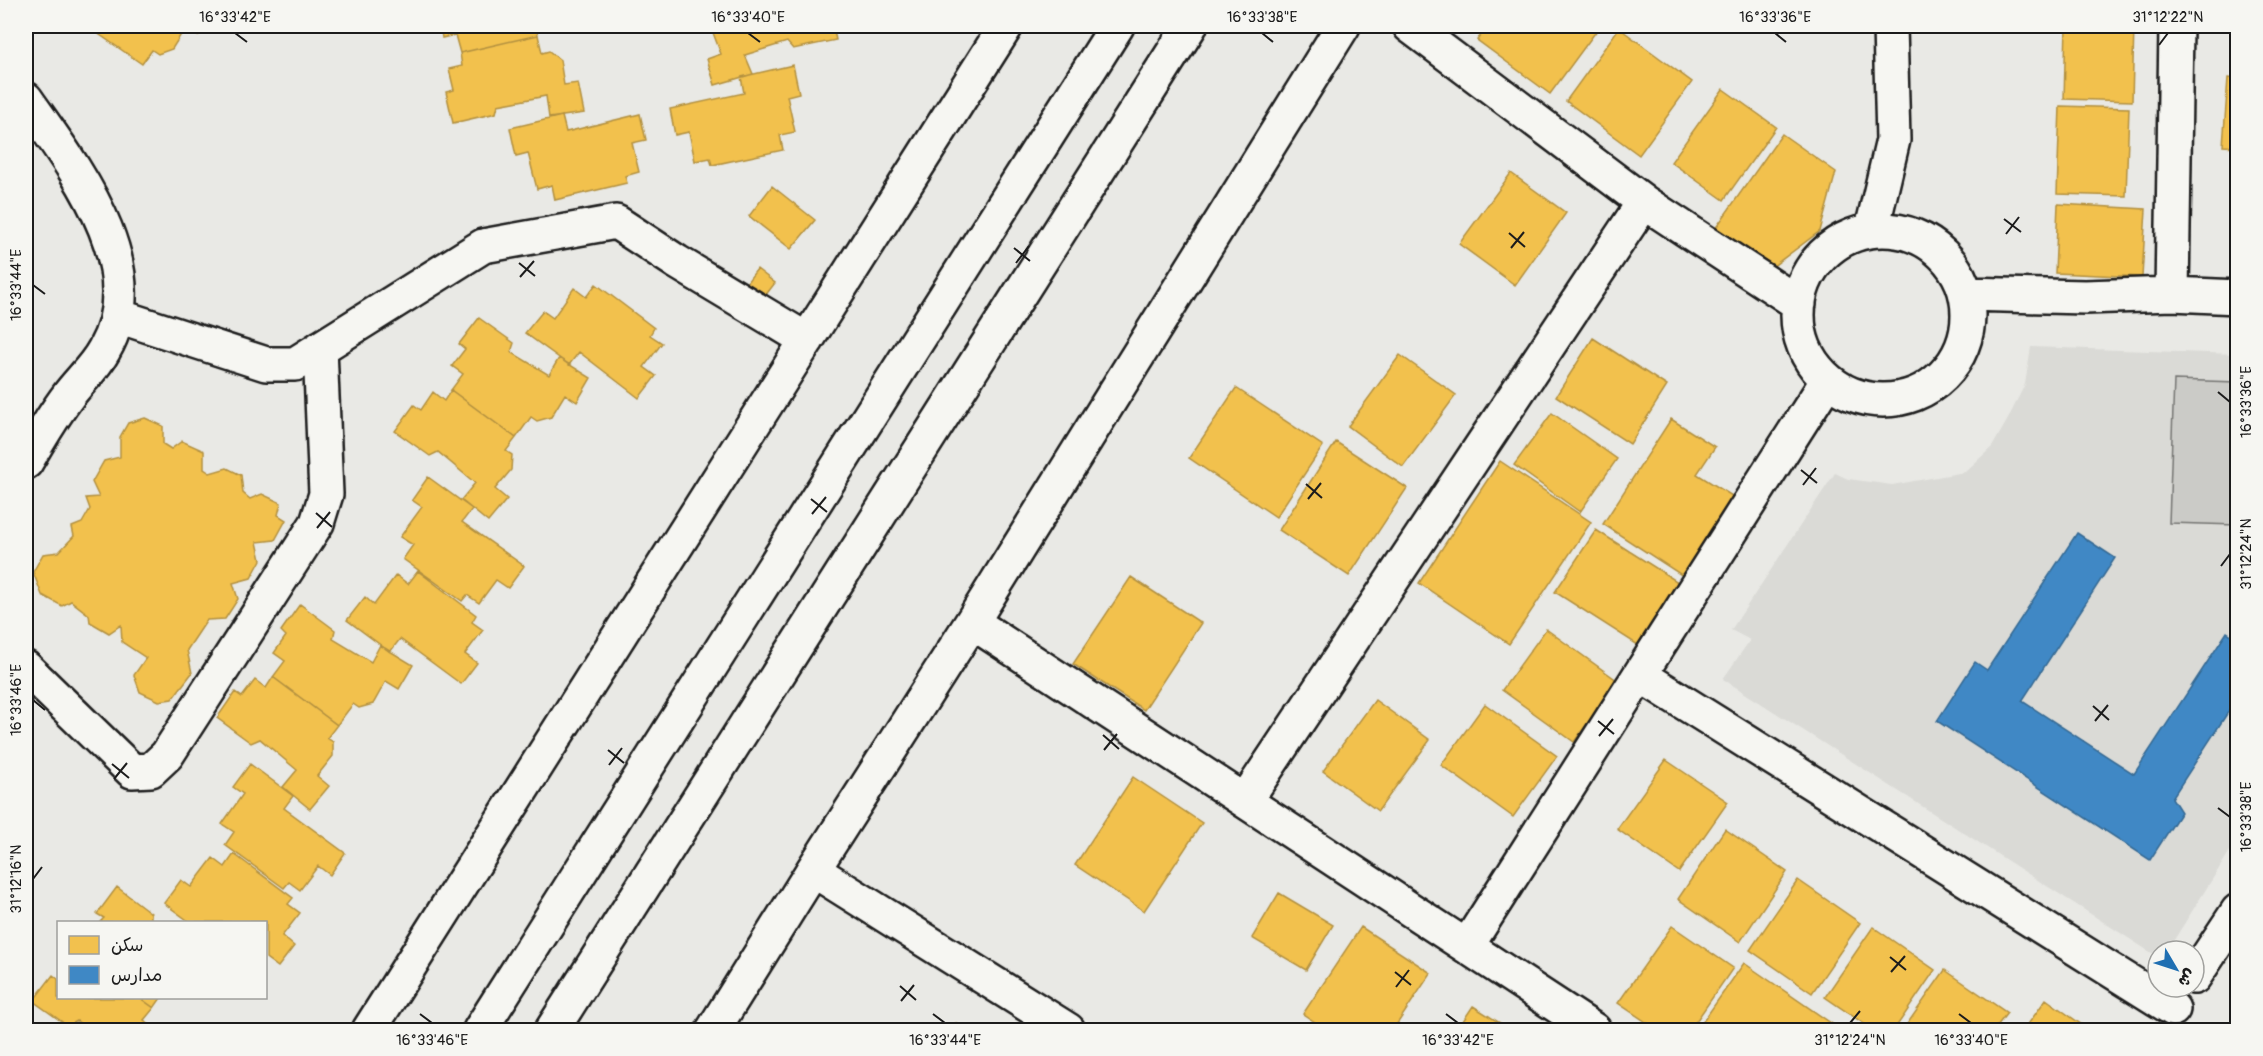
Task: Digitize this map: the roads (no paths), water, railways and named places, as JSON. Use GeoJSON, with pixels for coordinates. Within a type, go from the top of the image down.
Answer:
{"type":"FeatureCollection","features":[{"type":"Feature","properties":{"kind":"main road"},"geometry":{"type":"LineString","coordinates":[[369,1030],[1006,26]]}},
{"type":"Feature","properties":{"kind":"main road"},"geometry":{"type":"LineString","coordinates":[[480,1030],[1117,26]]}},
{"type":"Feature","properties":{"kind":"main road"},"geometry":{"type":"LineString","coordinates":[[552,1030],[1190,26]]}},
{"type":"Feature","properties":{"kind":"main road"},"geometry":{"type":"LineString","coordinates":[[713,1030],[972,622],[1343,26]]}},
{"type":"Feature","properties":{"kind":"main road"},"geometry":{"type":"LineString","coordinates":[[1410,26],[1644,202],[1799,304]]}},
{"type":"Feature","properties":{"kind":"main road"},"geometry":{"type":"LineString","coordinates":[[1872,229],[1893,140],[1890,26]]}},
{"type":"Feature","properties":{"kind":"main road"},"geometry":{"type":"LineString","coordinates":[[2172,294],[2176,26]]}},
{"type":"Feature","properties":{"kind":"main road"},"geometry":{"type":"LineString","coordinates":[[26,99],[75,171],[107,232],[118,271],[118,316],[105,350],[66,398],[26,462]]}},
{"type":"Feature","properties":{"kind":"main road"},"geometry":{"type":"LineString","coordinates":[[1245,801],[1644,202]]}},
{"type":"Feature","properties":{"kind":"main road"},"geometry":{"type":"LineString","coordinates":[[118,316],[266,364],[295,364],[483,246],[616,222],[677,262],[807,340]]}},
{"type":"Feature","properties":{"kind":"main road"},"geometry":{"type":"LineString","coordinates":[[1872,229],[1897,229],[1921,237],[1941,252],[1957,271],[1966,294],[1969,321],[1962,347],[1948,371],[1928,388],[1903,399],[1875,401],[1849,395],[1827,381],[1810,362],[1800,340],[1796,316],[1810,269],[1826,250],[1848,236],[1872,229]]}},
{"type":"Feature","properties":{"kind":"main road"},"geometry":{"type":"LineString","coordinates":[[1966,294],[2085,297],[2172,294],[2238,297]]}},
{"type":"Feature","properties":{"kind":"main road"},"geometry":{"type":"LineString","coordinates":[[26,668],[132,771],[151,770],[167,754],[318,523],[326,494],[320,348]]}},
{"type":"Feature","properties":{"kind":"main road"},"geometry":{"type":"LineString","coordinates":[[1467,946],[1827,381]]}},
{"type":"Feature","properties":{"kind":"main road"},"geometry":{"type":"LineString","coordinates":[[972,622],[1594,1030]]}},
{"type":"Feature","properties":{"kind":"main road"},"geometry":{"type":"LineString","coordinates":[[1640,675],[2174,1009]]}},
{"type":"Feature","properties":{"kind":"main road"},"geometry":{"type":"LineString","coordinates":[[813,870],[1068,1030]]}},
{"type":"Feature","properties":{"kind":"main road"},"geometry":{"type":"LineString","coordinates":[[2206,959],[2238,911]]}}]}
